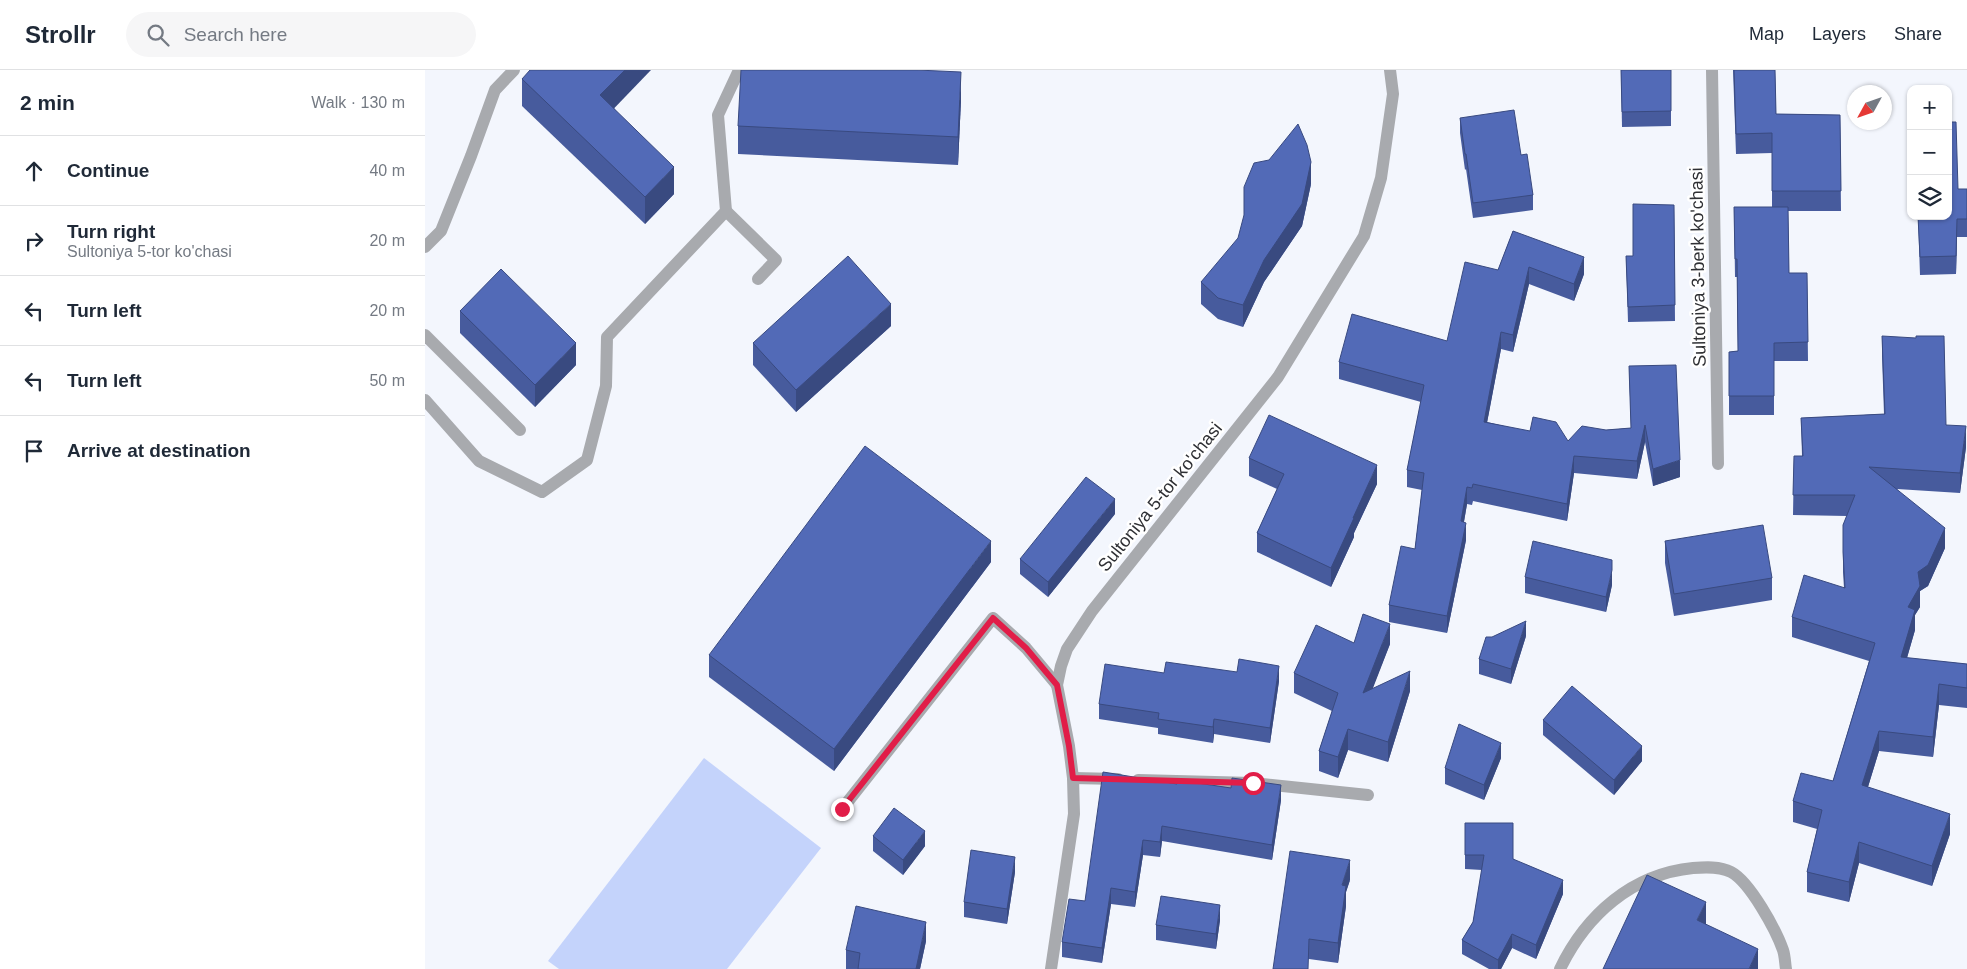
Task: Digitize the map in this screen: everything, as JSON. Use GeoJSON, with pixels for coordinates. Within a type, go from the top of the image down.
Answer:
{"type":"FeatureCollection","features":[{"type":"Feature","properties":{"kind":"street"},"geometry":{"type":"LineString","coordinates":[[425,246],[441,231],[495,90],[514,70]]}},
{"type":"Feature","properties":{"kind":"street"},"geometry":{"type":"LineString","coordinates":[[739,70],[718,115],[726,211],[776,260],[758,279]]}},
{"type":"Feature","properties":{"kind":"street","name":"Sultoniya 5-tor ko'chasi"},"geometry":{"type":"LineString","coordinates":[[1051,969],[1074,814],[1073,778],[1069,746],[1057,685],[1067,649],[1087,617],[1278,376],[1364,236],[1381,178],[1393,94],[1390,70]]}},
{"type":"Feature","properties":{"kind":"street","name":"Sultoniya 3-berk ko'chasi"},"geometry":{"type":"LineString","coordinates":[[1712,70],[1718,464]]}},
{"type":"Feature","properties":{"kind":"street"},"geometry":{"type":"LineString","coordinates":[[425,400],[479,461],[542,492],[587,460],[606,386],[607,337],[726,211]]}},
{"type":"Feature","properties":{"kind":"street"},"geometry":{"type":"LineString","coordinates":[[425,335],[520,430]]}},
{"type":"Feature","properties":{"kind":"street"},"geometry":{"type":"LineString","coordinates":[[842,809],[993,618],[1026,648],[1057,685]]}},
{"type":"Feature","properties":{"kind":"street"},"geometry":{"type":"LineString","coordinates":[[1073,778],[1253,783],[1368,795]]}},
{"type":"Feature","properties":{"kind":"street"},"geometry":{"type":"LineString","coordinates":[[1560,969],[1567,955],[1589,924],[1615,898],[1638,885],[1664,874],[1682,869],[1707,867],[1731,872],[1748,888],[1769,919],[1783,950],[1787,969]]}},
{"type":"Feature","properties":{"kind":"shaded area"},"geometry":{"type":"Polygon","coordinates":[[[704,758],[821,848],[727,969],[559,969],[548,961],[704,758]]]}},
{"type":"Feature","properties":{"kind":"building"},"geometry":{"type":"Polygon","coordinates":[[[530,70],[625,70],[600,95],[674,167],[645,197],[522,79],[530,70]]]}},
{"type":"Feature","properties":{"kind":"building"},"geometry":{"type":"Polygon","coordinates":[[[741,70],[917,70],[961,72],[958,137],[738,126],[741,70]]]}},
{"type":"Feature","properties":{"kind":"building"},"geometry":{"type":"Polygon","coordinates":[[[1621,70],[1671,70],[1671,111],[1622,112],[1621,70]]]}},
{"type":"Feature","properties":{"kind":"building"},"geometry":{"type":"Polygon","coordinates":[[[1734,70],[1775,70],[1776,114],[1840,115],[1841,191],[1772,191],[1772,133],[1736,134],[1734,70]]]}},
{"type":"Feature","properties":{"kind":"building"},"geometry":{"type":"Polygon","coordinates":[[[1514,110],[1521,155],[1527,154],[1533,195],[1473,203],[1460,118],[1514,110]]]}},
{"type":"Feature","properties":{"kind":"building"},"geometry":{"type":"Polygon","coordinates":[[[1952,122],[1956,122],[1958,189],[1967,189],[1967,219],[1957,219],[1956,256],[1920,257],[1918,220],[1952,220],[1952,122]]]}},
{"type":"Feature","properties":{"kind":"building"},"geometry":{"type":"Polygon","coordinates":[[[1298,124],[1307,145],[1311,162],[1302,204],[1264,260],[1243,305],[1218,298],[1201,282],[1238,238],[1244,215],[1244,187],[1254,163],[1269,160],[1298,124]]]}},
{"type":"Feature","properties":{"kind":"building"},"geometry":{"type":"Polygon","coordinates":[[[1633,204],[1674,205],[1675,305],[1628,307],[1626,256],[1633,256],[1633,204]]]}},
{"type":"Feature","properties":{"kind":"building"},"geometry":{"type":"Polygon","coordinates":[[[1734,207],[1788,207],[1789,273],[1807,273],[1808,342],[1774,343],[1774,396],[1729,396],[1729,352],[1738,351],[1737,259],[1735,259],[1734,207]]]}},
{"type":"Feature","properties":{"kind":"building"},"geometry":{"type":"Polygon","coordinates":[[[1513,231],[1584,257],[1574,284],[1529,267],[1513,335],[1501,332],[1484,422],[1530,431],[1533,417],[1556,422],[1568,441],[1582,426],[1606,430],[1631,428],[1629,366],[1676,365],[1680,460],[1653,469],[1645,425],[1637,461],[1574,456],[1567,504],[1473,484],[1472,488],[1467,487],[1461,521],[1466,523],[1447,616],[1389,605],[1401,546],[1415,549],[1424,473],[1407,470],[1424,385],[1339,362],[1352,314],[1447,341],[1465,262],[1498,270],[1513,231]]]}},
{"type":"Feature","properties":{"kind":"building"},"geometry":{"type":"Polygon","coordinates":[[[848,256],[891,304],[796,390],[753,343],[848,256]]]}},
{"type":"Feature","properties":{"kind":"building"},"geometry":{"type":"Polygon","coordinates":[[[501,269],[576,343],[535,385],[460,311],[501,269]]]}},
{"type":"Feature","properties":{"kind":"building"},"geometry":{"type":"Polygon","coordinates":[[[1882,336],[1916,338],[1916,336],[1944,336],[1946,425],[1966,426],[1960,473],[1869,467],[1945,528],[1928,565],[1918,572],[1920,586],[1908,607],[1915,610],[1901,657],[1967,664],[1967,688],[1939,684],[1933,737],[1879,731],[1862,785],[1950,814],[1932,866],[1859,842],[1849,882],[1807,872],[1822,810],[1793,801],[1801,773],[1833,781],[1875,643],[1792,617],[1804,575],[1845,588],[1843,525],[1855,495],[1793,495],[1794,456],[1803,456],[1801,418],[1885,414],[1882,336]]]}},
{"type":"Feature","properties":{"kind":"building"},"geometry":{"type":"Polygon","coordinates":[[[1269,415],[1377,465],[1331,568],[1257,533],[1284,474],[1249,458],[1269,415]]]}},
{"type":"Feature","properties":{"kind":"building"},"geometry":{"type":"Polygon","coordinates":[[[865,446],[991,541],[834,749],[709,655],[865,446]]]}},
{"type":"Feature","properties":{"kind":"building"},"geometry":{"type":"Polygon","coordinates":[[[1086,477],[1115,499],[1048,582],[1020,559],[1086,477]]]}},
{"type":"Feature","properties":{"kind":"building"},"geometry":{"type":"Polygon","coordinates":[[[1763,525],[1772,578],[1674,594],[1665,541],[1763,525]]]}},
{"type":"Feature","properties":{"kind":"building"},"geometry":{"type":"Polygon","coordinates":[[[1533,541],[1612,560],[1612,570],[1606,597],[1525,577],[1533,541]]]}},
{"type":"Feature","properties":{"kind":"building"},"geometry":{"type":"Polygon","coordinates":[[[1363,614],[1390,624],[1363,693],[1410,671],[1388,742],[1348,729],[1338,757],[1319,751],[1338,693],[1294,673],[1316,625],[1354,643],[1363,614]]]}},
{"type":"Feature","properties":{"kind":"building"},"geometry":{"type":"Polygon","coordinates":[[[1526,621],[1511,669],[1479,659],[1486,637],[1492,637],[1526,621]]]}},
{"type":"Feature","properties":{"kind":"building"},"geometry":{"type":"Polygon","coordinates":[[[1239,659],[1279,666],[1270,728],[1214,719],[1213,727],[1158,719],[1159,713],[1099,704],[1105,664],[1164,673],[1166,662],[1237,672],[1239,659]]]}},
{"type":"Feature","properties":{"kind":"building"},"geometry":{"type":"Polygon","coordinates":[[[1572,686],[1642,746],[1614,780],[1543,720],[1572,686]]]}},
{"type":"Feature","properties":{"kind":"building"},"geometry":{"type":"Polygon","coordinates":[[[1459,724],[1501,743],[1484,785],[1445,768],[1459,724]]]}},
{"type":"Feature","properties":{"kind":"building"},"geometry":{"type":"Polygon","coordinates":[[[1103,772],[1177,784],[1177,780],[1231,788],[1232,778],[1281,785],[1272,845],[1162,826],[1160,842],[1143,840],[1135,892],[1111,888],[1102,948],[1062,942],[1069,899],[1085,901],[1103,772]]]}},
{"type":"Feature","properties":{"kind":"building"},"geometry":{"type":"Polygon","coordinates":[[[894,808],[925,831],[903,860],[873,836],[894,808]]]}},
{"type":"Feature","properties":{"kind":"building"},"geometry":{"type":"Polygon","coordinates":[[[1465,823],[1513,823],[1513,859],[1563,880],[1536,945],[1512,934],[1498,960],[1462,940],[1473,922],[1484,855],[1465,855],[1465,823]]]}},
{"type":"Feature","properties":{"kind":"building"},"geometry":{"type":"Polygon","coordinates":[[[971,850],[1015,857],[1007,909],[964,902],[971,850]]]}},
{"type":"Feature","properties":{"kind":"building"},"geometry":{"type":"Polygon","coordinates":[[[1290,851],[1350,860],[1342,885],[1346,886],[1338,943],[1309,939],[1308,969],[1273,969],[1290,851]]]}},
{"type":"Feature","properties":{"kind":"building"},"geometry":{"type":"Polygon","coordinates":[[[1647,875],[1706,902],[1697,920],[1758,949],[1749,969],[1603,969],[1647,875]]]}},
{"type":"Feature","properties":{"kind":"building"},"geometry":{"type":"Polygon","coordinates":[[[1161,896],[1220,905],[1216,934],[1156,925],[1161,896]]]}},
{"type":"Feature","properties":{"kind":"building"},"geometry":{"type":"Polygon","coordinates":[[[856,906],[926,922],[916,969],[858,969],[860,953],[846,950],[856,906]]]}},
{"type":"Feature","properties":{"kind":"route"},"geometry":{"type":"LineString","coordinates":[[842,809],[993,618],[1026,648],[1057,685],[1073,778],[1253,783]]}}]}
